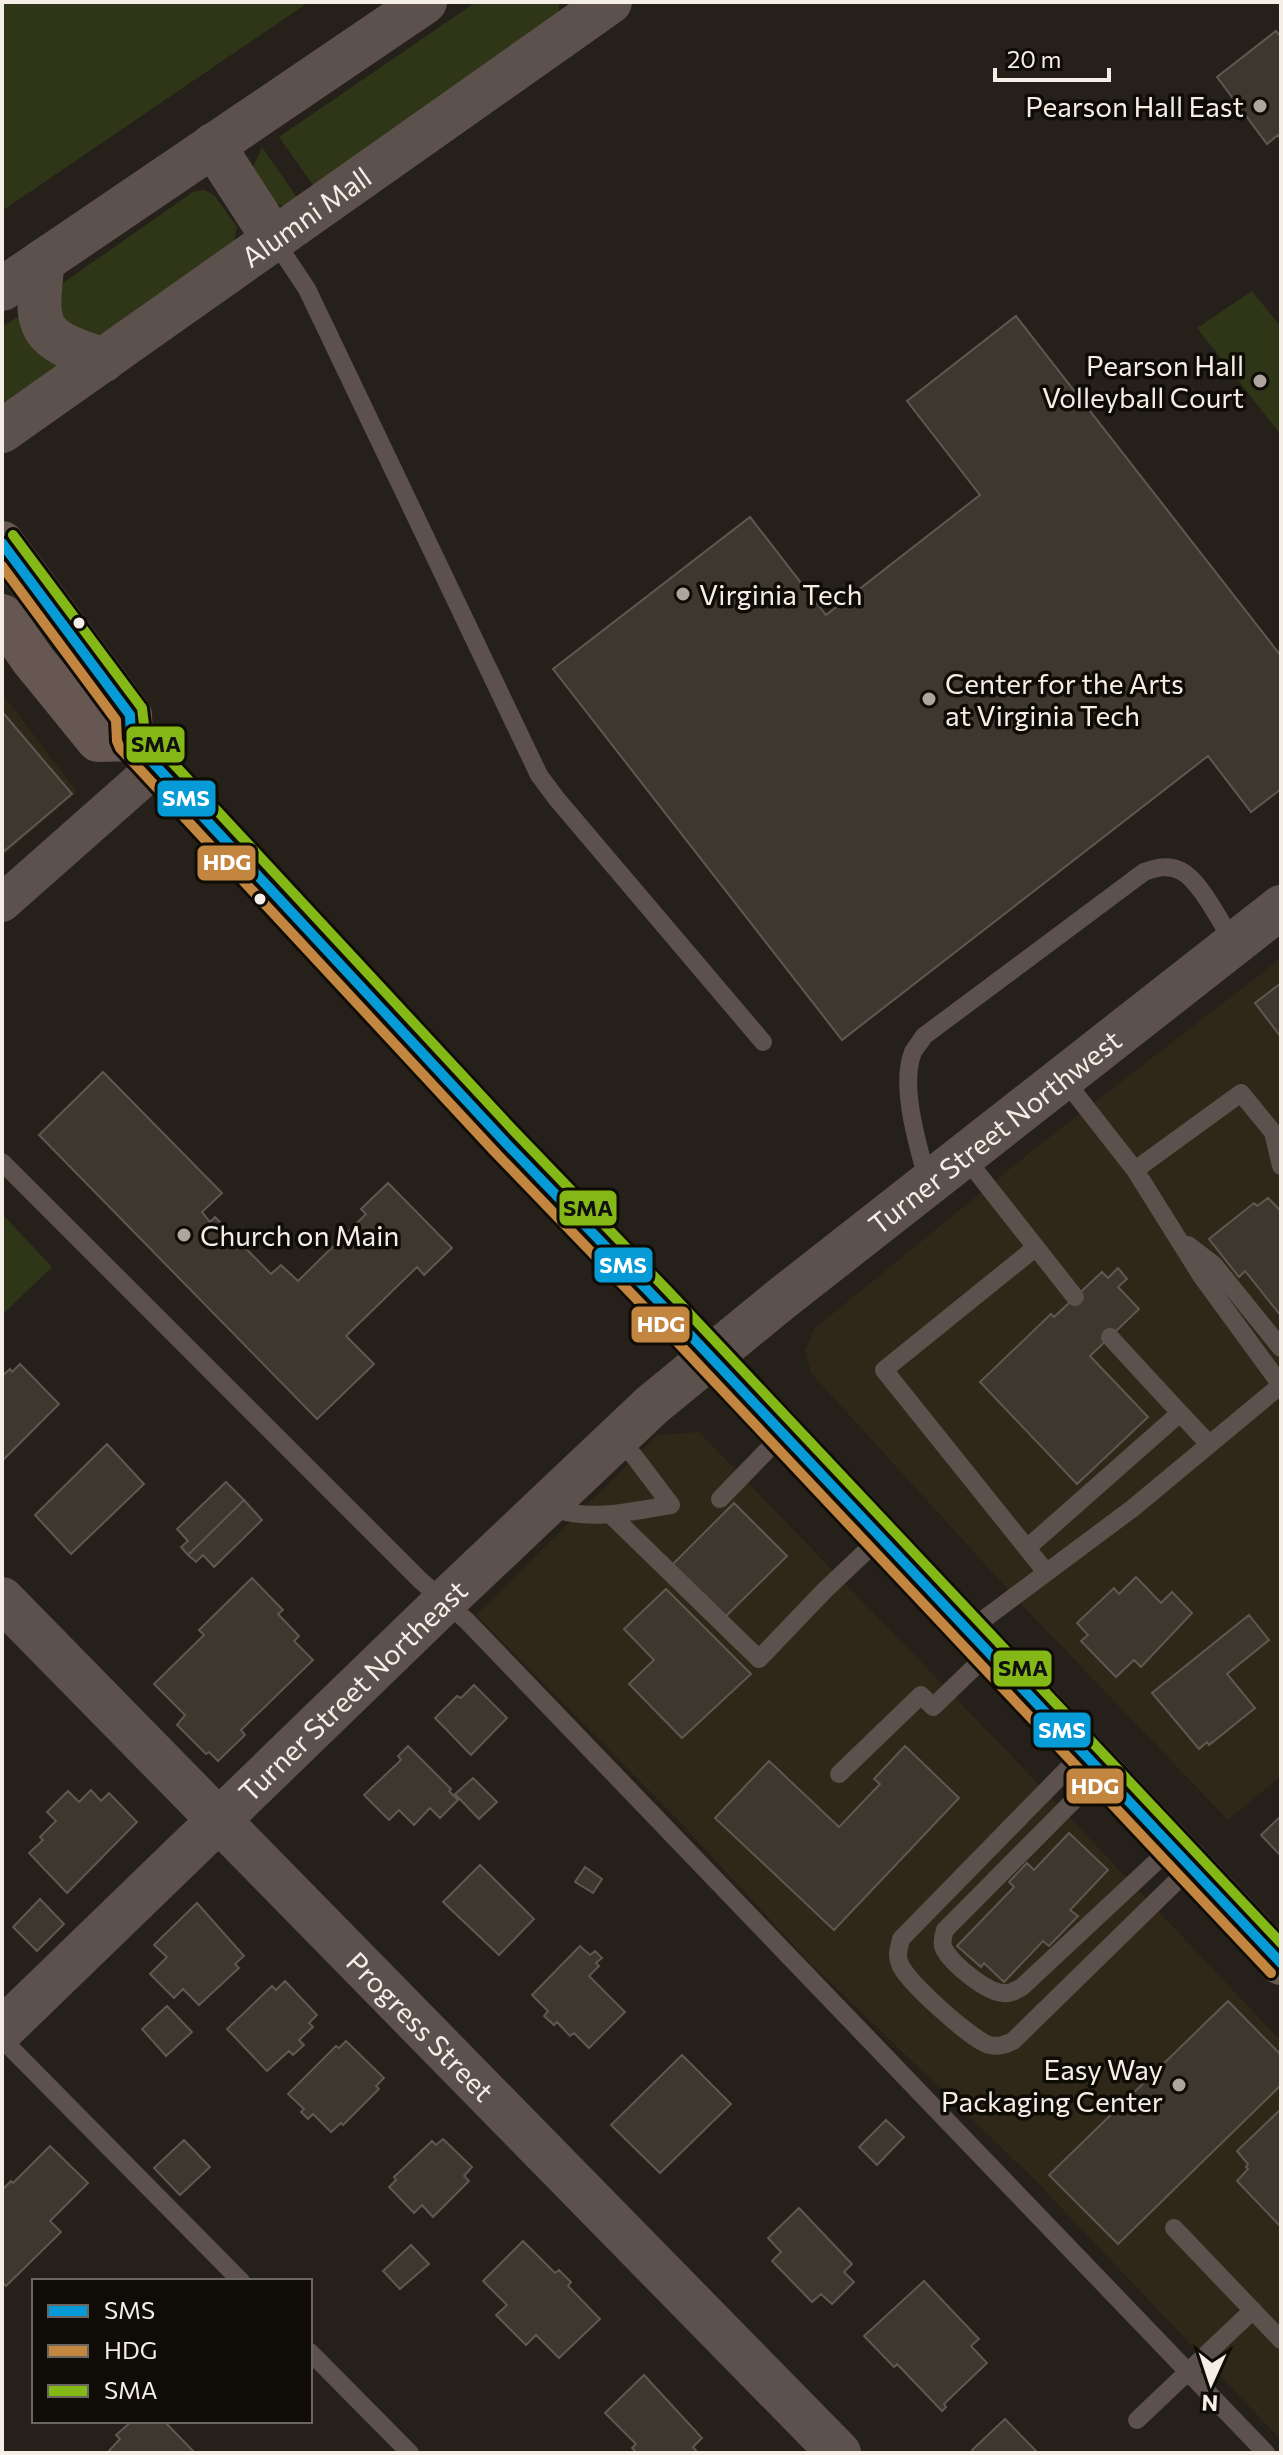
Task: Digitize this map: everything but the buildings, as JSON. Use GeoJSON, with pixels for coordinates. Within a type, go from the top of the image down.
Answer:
{"type":"FeatureCollection","features":[{"type":"Feature","properties":{"kind":"main road"},"geometry":{"type":"LineString","coordinates":[[2,543],[130,715],[144,752],[504,1141],[1281,1963]]}},
{"type":"Feature","properties":{"kind":"main road"},"geometry":{"type":"LineString","coordinates":[[2,616],[33,660],[98,740],[144,752]]}},
{"type":"Feature","properties":{"kind":"street"},"geometry":{"type":"LineString","coordinates":[[2,289],[425,2]]}},
{"type":"Feature","properties":{"kind":"street","name":"Alumni Mall"},"geometry":{"type":"LineString","coordinates":[[2,431],[275,241],[600,5]]}},
{"type":"Feature","properties":{"kind":"street"},"geometry":{"type":"LineString","coordinates":[[213,145],[275,241]]}},
{"type":"Feature","properties":{"kind":"street"},"geometry":{"type":"LineString","coordinates":[[43,261],[37,304],[40,324],[52,339],[104,360]]}},
{"type":"Feature","properties":{"kind":"street"},"geometry":{"type":"LineString","coordinates":[[2,903],[144,752]]}},
{"type":"Feature","properties":{"kind":"street","name":"Turner Street Northwest"},"geometry":{"type":"LineString","coordinates":[[710,1357],[1281,907]]}},
{"type":"Feature","properties":{"kind":"street","name":"Turner Street Northeast"},"geometry":{"type":"LineString","coordinates":[[2,2030],[445,1601],[652,1405],[710,1357]]}},
{"type":"Feature","properties":{"kind":"street","name":"Progress Street"},"geometry":{"type":"LineString","coordinates":[[2,1599],[839,2453]]}},
{"type":"Feature","properties":{"kind":"lane"},"geometry":{"type":"LineString","coordinates":[[275,241],[307,289],[539,775],[763,1042]]}},
{"type":"Feature","properties":{"kind":"lane"},"geometry":{"type":"LineString","coordinates":[[928,1183],[909,1086],[914,1052],[924,1036],[1144,872],[1164,866],[1182,871],[1193,881],[1234,943]]}},
{"type":"Feature","properties":{"kind":"lane"},"geometry":{"type":"LineString","coordinates":[[839,1774],[921,1695],[933,1707],[979,1642],[1046,1572],[1133,1508],[1281,1385],[1202,1277],[1135,1170],[1063,1078]]}},
{"type":"Feature","properties":{"kind":"lane"},"geometry":{"type":"LineString","coordinates":[[1135,1170],[1241,1093],[1277,1137],[1281,1166]]}},
{"type":"Feature","properties":{"kind":"lane"},"geometry":{"type":"LineString","coordinates":[[964,1156],[1075,1297]]}},
{"type":"Feature","properties":{"kind":"lane"},"geometry":{"type":"LineString","coordinates":[[2,1162],[410,1570],[511,1666],[1266,2453]]}},
{"type":"Feature","properties":{"kind":"lane"},"geometry":{"type":"LineString","coordinates":[[1176,1236],[1214,1265],[1281,1348]]}},
{"type":"Feature","properties":{"kind":"lane"},"geometry":{"type":"LineString","coordinates":[[1035,1248],[884,1370],[1046,1572]]}},
{"type":"Feature","properties":{"kind":"lane"},"geometry":{"type":"LineString","coordinates":[[1110,1337],[1209,1444]]}},
{"type":"Feature","properties":{"kind":"lane"},"geometry":{"type":"LineString","coordinates":[[1027,1548],[1180,1413]]}},
{"type":"Feature","properties":{"kind":"lane"},"geometry":{"type":"LineString","coordinates":[[720,1499],[782,1435]]}},
{"type":"Feature","properties":{"kind":"lane"},"geometry":{"type":"LineString","coordinates":[[544,1507],[573,1516],[611,1515],[671,1505],[634,1456],[616,1439]]}},
{"type":"Feature","properties":{"kind":"lane"},"geometry":{"type":"LineString","coordinates":[[611,1515],[759,1659],[880,1538]]}},
{"type":"Feature","properties":{"kind":"lane"},"geometry":{"type":"LineString","coordinates":[[1093,1762],[901,1939],[897,1953],[901,1967],[912,1981],[970,2034],[986,2044],[999,2047],[1013,2041],[1182,1856]]}},
{"type":"Feature","properties":{"kind":"lane"},"geometry":{"type":"LineString","coordinates":[[1093,1762],[945,1930],[942,1939],[951,1957],[983,1986],[1002,1994],[1011,1993],[1182,1856]]}},
{"type":"Feature","properties":{"kind":"lane"},"geometry":{"type":"LineString","coordinates":[[2,2039],[239,2279]]}},
{"type":"Feature","properties":{"kind":"lane"},"geometry":{"type":"LineString","coordinates":[[1174,2228],[1281,2340]]}},
{"type":"Feature","properties":{"kind":"lane"},"geometry":{"type":"LineString","coordinates":[[1137,2420],[1253,2310]]}},
{"type":"Feature","properties":{"kind":"lane"},"geometry":{"type":"LineString","coordinates":[[312,2354],[410,2453]]}},
{"type":"Feature","properties":{"kind":"shaded area"},"geometry":{"type":"Polygon","coordinates":[[[2,693],[77,792],[2,857],[2,693]]]}},
{"type":"Feature","properties":{"kind":"shaded area"},"geometry":{"type":"Polygon","coordinates":[[[1281,958],[1281,1776],[1228,1820],[1023,1606],[811,1373],[805,1351],[814,1329],[1033,1150],[1281,958]]]}},
{"type":"Feature","properties":{"kind":"shaded area"},"geometry":{"type":"Polygon","coordinates":[[[699,1432],[1281,2041],[1281,2440],[1036,2181],[808,1961],[678,1820],[476,1615],[657,1435],[699,1432]]]}},
{"type":"Feature","properties":{"kind":"green space"},"geometry":{"type":"Polygon","coordinates":[[[2,2],[309,2],[2,211],[2,2]]]}},
{"type":"Feature","properties":{"kind":"green space"},"geometry":{"type":"Polygon","coordinates":[[[476,2],[559,2],[559,14],[318,192],[279,137],[476,2]]]}},
{"type":"Feature","properties":{"kind":"green space"},"geometry":{"type":"Polygon","coordinates":[[[262,147],[301,203],[290,207],[274,204],[253,167],[262,147]]]}},
{"type":"Feature","properties":{"kind":"green space"},"geometry":{"type":"Polygon","coordinates":[[[204,190],[214,195],[237,227],[234,242],[107,341],[60,328],[57,293],[63,283],[193,192],[204,190]]]}},
{"type":"Feature","properties":{"kind":"green space","name":"Pearson Hall Volleyball Court"},"geometry":{"type":"Polygon","coordinates":[[[1252,291],[1281,327],[1281,435],[1197,328],[1252,291]]]}},
{"type":"Feature","properties":{"kind":"green space"},"geometry":{"type":"Polygon","coordinates":[[[19,316],[56,359],[58,369],[2,410],[2,327],[19,316]]]}},
{"type":"Feature","properties":{"kind":"green space"},"geometry":{"type":"Polygon","coordinates":[[[2,1216],[52,1267],[2,1315],[2,1216]]]}},
{"type":"Feature","properties":{"kind":"transit line","name":"SMA"},"geometry":{"type":"LineString","coordinates":[[13,535],[142,708],[145,733],[514,1131],[1281,1943]]}},
{"type":"Feature","properties":{"kind":"transit line","name":"SMS"},"geometry":{"type":"LineString","coordinates":[[2,543],[130,715],[131,739],[504,1141],[1281,1963]]}},
{"type":"Feature","properties":{"kind":"transit line","name":"HDG"},"geometry":{"type":"LineString","coordinates":[[2,566],[116,720],[120,748],[494,1151],[1271,1973]]}},
{"type":"Feature","properties":{"kind":"place","name":"Pearson Hall East"},"geometry":{"type":"Point","coordinates":[1260,106]}},
{"type":"Feature","properties":{"kind":"place","name":"Pearson Hall Volleyball Court"},"geometry":{"type":"Point","coordinates":[1260,381]}},
{"type":"Feature","properties":{"kind":"place","name":"Virginia Tech"},"geometry":{"type":"Point","coordinates":[683,594]}},
{"type":"Feature","properties":{"kind":"place","name":"Center for the Arts at Virginia Tech"},"geometry":{"type":"Point","coordinates":[929,699]}},
{"type":"Feature","properties":{"kind":"place","name":"Church on Main"},"geometry":{"type":"Point","coordinates":[184,1235]}},
{"type":"Feature","properties":{"kind":"place","name":"Easy Way Packaging Center"},"geometry":{"type":"Point","coordinates":[1179,2085]}}]}
